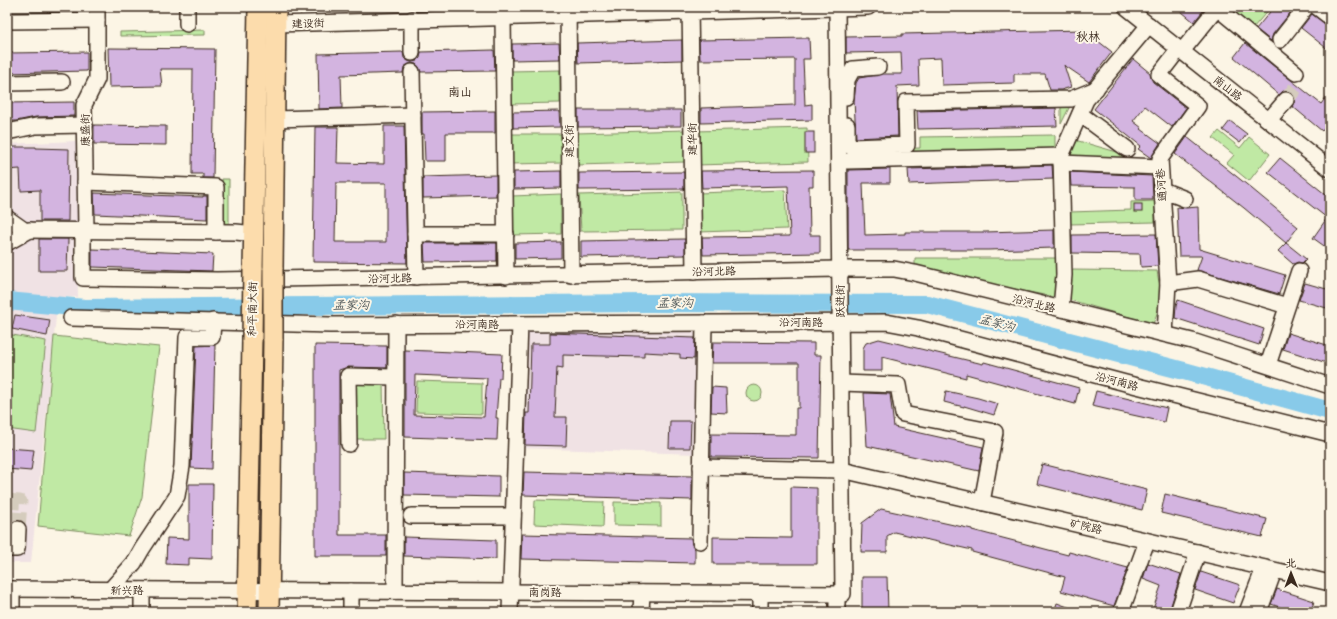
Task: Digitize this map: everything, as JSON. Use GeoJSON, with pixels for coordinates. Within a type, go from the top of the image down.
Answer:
{"type":"FeatureCollection","features":[{"type":"Feature","properties":{"kind":"main road","name":"和平南大街"},"geometry":{"type":"LineString","coordinates":[[247,612],[258,7]]}},
{"type":"Feature","properties":{"kind":"main road","name":"和平南大街"},"geometry":{"type":"LineString","coordinates":[[269,612],[276,16]]}},
{"type":"Feature","properties":{"kind":"street"},"geometry":{"type":"LineString","coordinates":[[187,7],[187,24]]}},
{"type":"Feature","properties":{"kind":"street","name":"跃进街"},"geometry":{"type":"LineString","coordinates":[[837,7],[842,99],[840,269],[842,470],[840,594],[837,612]]}},
{"type":"Feature","properties":{"kind":"street","name":"建设街"},"geometry":{"type":"LineString","coordinates":[[276,16],[360,14],[412,19],[468,12],[503,17],[568,11],[868,7]]}},
{"type":"Feature","properties":{"kind":"street","name":"南山路"},"geometry":{"type":"LineString","coordinates":[[1126,7],[1330,169]]}},
{"type":"Feature","properties":{"kind":"street"},"geometry":{"type":"LineString","coordinates":[[1180,50],[1218,7],[1298,80]]}},
{"type":"Feature","properties":{"kind":"street"},"geometry":{"type":"LineString","coordinates":[[1280,40],[1306,7]]}},
{"type":"Feature","properties":{"kind":"street"},"geometry":{"type":"LineString","coordinates":[[1317,7],[1330,17]]}},
{"type":"Feature","properties":{"kind":"street","name":"建华街"},"geometry":{"type":"LineString","coordinates":[[690,9],[694,272]]}},
{"type":"Feature","properties":{"kind":"street","name":"建文街"},"geometry":{"type":"LineString","coordinates":[[568,11],[571,274]]}},
{"type":"Feature","properties":{"kind":"street"},"geometry":{"type":"LineString","coordinates":[[7,21],[97,13]]}},
{"type":"Feature","properties":{"kind":"street","name":"康盛街"},"geometry":{"type":"LineString","coordinates":[[83,278],[82,231],[85,182],[84,105],[97,78],[97,13]]}},
{"type":"Feature","properties":{"kind":"street"},"geometry":{"type":"LineString","coordinates":[[503,17],[506,276]]}},
{"type":"Feature","properties":{"kind":"street"},"geometry":{"type":"LineString","coordinates":[[412,19],[412,53]]}},
{"type":"Feature","properties":{"kind":"street"},"geometry":{"type":"LineString","coordinates":[[1061,309],[1064,276],[1061,159],[1086,100],[1149,25]]}},
{"type":"Feature","properties":{"kind":"street","name":"通河巷"},"geometry":{"type":"LineString","coordinates":[[1165,334],[1168,283],[1160,163],[1198,106],[1159,75],[1180,50]]}},
{"type":"Feature","properties":{"kind":"street"},"geometry":{"type":"LineString","coordinates":[[878,67],[853,68],[847,80],[842,99],[847,144],[851,147],[907,145],[906,102],[1071,99],[1096,89]]}},
{"type":"Feature","properties":{"kind":"street"},"geometry":{"type":"LineString","coordinates":[[412,72],[416,277]]}},
{"type":"Feature","properties":{"kind":"street"},"geometry":{"type":"LineString","coordinates":[[7,83],[62,82]]}},
{"type":"Feature","properties":{"kind":"street"},"geometry":{"type":"LineString","coordinates":[[1269,120],[1286,100]]}},
{"type":"Feature","properties":{"kind":"street"},"geometry":{"type":"LineString","coordinates":[[1080,114],[1127,150]]}},
{"type":"Feature","properties":{"kind":"street"},"geometry":{"type":"LineString","coordinates":[[275,119],[413,115]]}},
{"type":"Feature","properties":{"kind":"street"},"geometry":{"type":"LineString","coordinates":[[7,132],[36,126],[85,125]]}},
{"type":"Feature","properties":{"kind":"street"},"geometry":{"type":"LineString","coordinates":[[847,161],[1061,159],[1160,163]]}},
{"type":"Feature","properties":{"kind":"street"},"geometry":{"type":"LineString","coordinates":[[85,182],[216,187],[216,232]]}},
{"type":"Feature","properties":{"kind":"street"},"geometry":{"type":"LineString","coordinates":[[1162,190],[1185,199]]}},
{"type":"Feature","properties":{"kind":"street"},"geometry":{"type":"LineString","coordinates":[[7,218],[24,230],[216,232],[254,234]]}},
{"type":"Feature","properties":{"kind":"street"},"geometry":{"type":"LineString","coordinates":[[7,244],[30,230]]}},
{"type":"Feature","properties":{"kind":"street"},"geometry":{"type":"LineString","coordinates":[[415,234],[506,234]]}},
{"type":"Feature","properties":{"kind":"street","name":"沿河北路"},"geometry":{"type":"LineString","coordinates":[[83,278],[217,280],[894,269],[1165,334],[1330,386]]}},
{"type":"Feature","properties":{"kind":"street"},"geometry":{"type":"LineString","coordinates":[[1268,366],[1299,271]]}},
{"type":"Feature","properties":{"kind":"street"},"geometry":{"type":"LineString","coordinates":[[1168,283],[1198,279],[1287,306]]}},
{"type":"Feature","properties":{"kind":"street","name":"沿河南路"},"geometry":{"type":"LineString","coordinates":[[71,318],[330,325],[704,323],[840,319],[886,322],[918,328],[1133,385],[1330,434]]}},
{"type":"Feature","properties":{"kind":"street"},"geometry":{"type":"LineString","coordinates":[[110,590],[134,563],[177,496],[182,466],[188,321]]}},
{"type":"Feature","properties":{"kind":"street"},"geometry":{"type":"LineString","coordinates":[[187,337],[212,337],[213,321]]}},
{"type":"Feature","properties":{"kind":"street"},"geometry":{"type":"LineString","coordinates":[[700,541],[704,323]]}},
{"type":"Feature","properties":{"kind":"street"},"geometry":{"type":"LineString","coordinates":[[395,591],[396,324]]}},
{"type":"Feature","properties":{"kind":"street"},"geometry":{"type":"LineString","coordinates":[[510,612],[520,324]]}},
{"type":"Feature","properties":{"kind":"street"},"geometry":{"type":"LineString","coordinates":[[348,444],[348,376],[396,377]]}},
{"type":"Feature","properties":{"kind":"street"},"geometry":{"type":"LineString","coordinates":[[841,383],[898,385],[903,414],[995,432],[982,502]]}},
{"type":"Feature","properties":{"kind":"street","name":"矿院路"},"geometry":{"type":"LineString","coordinates":[[702,466],[842,470],[1330,583]]}},
{"type":"Feature","properties":{"kind":"street"},"geometry":{"type":"LineString","coordinates":[[412,516],[513,516]]}},
{"type":"Feature","properties":{"kind":"street"},"geometry":{"type":"LineString","coordinates":[[7,549],[17,549],[18,529]]}},
{"type":"Feature","properties":{"kind":"street"},"geometry":{"type":"LineString","coordinates":[[1121,612],[1147,540]]}},
{"type":"Feature","properties":{"kind":"street"},"geometry":{"type":"LineString","coordinates":[[1178,612],[1198,552]]}},
{"type":"Feature","properties":{"kind":"street"},"geometry":{"type":"LineString","coordinates":[[1247,612],[1269,569]]}},
{"type":"Feature","properties":{"kind":"street"},"geometry":{"type":"LineString","coordinates":[[1259,612],[1269,569]]}},
{"type":"Feature","properties":{"kind":"street"},"geometry":{"type":"LineString","coordinates":[[10,590],[12,612]]}},
{"type":"Feature","properties":{"kind":"street","name":"新兴路"},"geometry":{"type":"LineString","coordinates":[[10,590],[247,590]]}},
{"type":"Feature","properties":{"kind":"street"},"geometry":{"type":"LineString","coordinates":[[142,590],[142,612]]}},
{"type":"Feature","properties":{"kind":"street","name":"南岗路"},"geometry":{"type":"LineString","coordinates":[[247,590],[840,594]]}},
{"type":"Feature","properties":{"kind":"street"},"geometry":{"type":"LineString","coordinates":[[351,591],[351,612]]}},
{"type":"Feature","properties":{"kind":"street"},"geometry":{"type":"LineString","coordinates":[[641,612],[642,593]]}},
{"type":"Feature","properties":{"kind":"street"},"geometry":{"type":"LineString","coordinates":[[760,594],[760,612]]}},
{"type":"Feature","properties":{"kind":"shaded area"},"geometry":{"type":"Polygon","coordinates":[[[76,141],[78,297],[58,297],[31,563],[7,563],[7,144],[76,141]]]}},
{"type":"Feature","properties":{"kind":"shaded area"},"geometry":{"type":"Polygon","coordinates":[[[526,331],[698,332],[696,454],[520,448],[526,331]]]}},
{"type":"Feature","properties":{"kind":"green space"},"geometry":{"type":"Polygon","coordinates":[[[1231,7],[1271,7],[1253,28],[1230,9],[1231,7]]]}},
{"type":"Feature","properties":{"kind":"green space"},"geometry":{"type":"Polygon","coordinates":[[[205,30],[205,35],[120,36],[120,32],[205,30]]]}},
{"type":"Feature","properties":{"kind":"green space"},"geometry":{"type":"Polygon","coordinates":[[[560,70],[560,103],[510,104],[509,71],[560,70]]]}},
{"type":"Feature","properties":{"kind":"green space"},"geometry":{"type":"Polygon","coordinates":[[[1061,102],[1072,102],[1061,124],[1061,102]]]}},
{"type":"Feature","properties":{"kind":"green space"},"geometry":{"type":"Polygon","coordinates":[[[807,128],[808,162],[696,165],[695,131],[807,128]]]}},
{"type":"Feature","properties":{"kind":"green space"},"geometry":{"type":"Polygon","coordinates":[[[685,130],[685,162],[577,165],[576,133],[685,130]]]}},
{"type":"Feature","properties":{"kind":"green space"},"geometry":{"type":"Polygon","coordinates":[[[1219,131],[1240,148],[1249,137],[1270,154],[1249,181],[1227,163],[1234,155],[1213,138],[1219,131]]]}},
{"type":"Feature","properties":{"kind":"green space"},"geometry":{"type":"Polygon","coordinates":[[[510,134],[562,134],[562,163],[510,164],[510,134]]]}},
{"type":"Feature","properties":{"kind":"green space"},"geometry":{"type":"Polygon","coordinates":[[[1055,135],[1055,153],[844,155],[844,150],[920,148],[920,137],[1055,135]]]}},
{"type":"Feature","properties":{"kind":"green space"},"geometry":{"type":"Polygon","coordinates":[[[1075,140],[1124,154],[1124,160],[1071,158],[1070,149],[1075,140]]]}},
{"type":"Feature","properties":{"kind":"green space"},"geometry":{"type":"Polygon","coordinates":[[[222,179],[229,179],[229,224],[222,223],[222,179]]]}},
{"type":"Feature","properties":{"kind":"green space"},"geometry":{"type":"Polygon","coordinates":[[[785,190],[787,229],[699,232],[698,193],[785,190]]]}},
{"type":"Feature","properties":{"kind":"green space"},"geometry":{"type":"Polygon","coordinates":[[[682,192],[682,230],[581,231],[579,195],[682,192]]]}},
{"type":"Feature","properties":{"kind":"green space"},"geometry":{"type":"Polygon","coordinates":[[[561,194],[561,234],[512,235],[512,196],[561,194]]]}},
{"type":"Feature","properties":{"kind":"green space"},"geometry":{"type":"Polygon","coordinates":[[[1155,201],[1155,222],[1070,224],[1070,212],[1131,210],[1131,202],[1155,201]]]}},
{"type":"Feature","properties":{"kind":"green space"},"geometry":{"type":"Polygon","coordinates":[[[915,258],[1057,258],[1054,297],[915,269],[915,258]]]}},
{"type":"Feature","properties":{"kind":"green space"},"geometry":{"type":"Polygon","coordinates":[[[1070,270],[1157,271],[1162,300],[1153,324],[1070,300],[1070,270]]]}},
{"type":"Feature","properties":{"kind":"green space"},"geometry":{"type":"Polygon","coordinates":[[[7,334],[46,341],[36,433],[7,429],[7,334]]]}},
{"type":"Feature","properties":{"kind":"green space"},"geometry":{"type":"Polygon","coordinates":[[[54,336],[159,347],[142,497],[129,536],[38,526],[54,336]]]}},
{"type":"Feature","properties":{"kind":"green space"},"geometry":{"type":"Polygon","coordinates":[[[417,381],[482,383],[482,414],[416,412],[417,381]]]}},
{"type":"Feature","properties":{"kind":"green space"},"geometry":{"type":"Polygon","coordinates":[[[352,382],[383,382],[384,439],[353,439],[352,382]]]}},
{"type":"Feature","properties":{"kind":"green space"},"geometry":{"type":"Polygon","coordinates":[[[754,385],[760,387],[762,393],[760,399],[754,401],[748,399],[746,393],[748,387],[754,385]]]}},
{"type":"Feature","properties":{"kind":"green space"},"geometry":{"type":"Polygon","coordinates":[[[535,500],[604,502],[603,527],[534,524],[535,500]]]}},
{"type":"Feature","properties":{"kind":"green space"},"geometry":{"type":"Polygon","coordinates":[[[614,502],[661,503],[661,526],[614,525],[614,502]]]}},
{"type":"Feature","properties":{"kind":"building"},"geometry":{"type":"Polygon","coordinates":[[[1176,7],[1206,7],[1194,22],[1176,7]]]}},
{"type":"Feature","properties":{"kind":"building"},"geometry":{"type":"Polygon","coordinates":[[[1274,7],[1295,7],[1273,34],[1271,41],[1256,29],[1274,7]]]}},
{"type":"Feature","properties":{"kind":"building"},"geometry":{"type":"Polygon","coordinates":[[[1312,14],[1330,27],[1330,51],[1301,28],[1312,14]]]}},
{"type":"Feature","properties":{"kind":"building"},"geometry":{"type":"Polygon","coordinates":[[[1084,30],[1112,52],[1089,82],[1064,65],[1071,87],[1061,90],[1050,90],[1045,74],[1014,74],[1014,83],[942,85],[941,58],[918,59],[919,85],[897,86],[898,136],[856,138],[854,100],[856,83],[859,78],[883,74],[902,74],[901,52],[846,53],[846,37],[902,36],[902,34],[1084,30]]]}},
{"type":"Feature","properties":{"kind":"building"},"geometry":{"type":"Polygon","coordinates":[[[809,38],[810,59],[803,59],[805,105],[812,104],[812,120],[701,123],[701,108],[795,105],[795,59],[700,60],[699,40],[809,38]]]}},
{"type":"Feature","properties":{"kind":"building"},"geometry":{"type":"Polygon","coordinates":[[[682,40],[682,60],[578,63],[577,43],[682,40]]]}},
{"type":"Feature","properties":{"kind":"building"},"geometry":{"type":"Polygon","coordinates":[[[559,43],[560,59],[512,60],[512,44],[559,43]]]}},
{"type":"Feature","properties":{"kind":"building"},"geometry":{"type":"Polygon","coordinates":[[[1245,43],[1321,104],[1330,92],[1330,122],[1322,131],[1292,106],[1295,101],[1292,93],[1283,91],[1279,95],[1234,57],[1245,43]]]}},
{"type":"Feature","properties":{"kind":"building"},"geometry":{"type":"Polygon","coordinates":[[[108,48],[215,49],[213,178],[203,178],[203,174],[192,174],[193,69],[160,69],[162,86],[109,87],[108,48]]]}},
{"type":"Feature","properties":{"kind":"building"},"geometry":{"type":"Polygon","coordinates":[[[494,50],[495,71],[421,72],[416,64],[411,63],[404,67],[403,73],[341,75],[342,108],[319,109],[318,54],[403,52],[404,58],[412,62],[417,61],[420,58],[421,52],[494,50]]]}},
{"type":"Feature","properties":{"kind":"building"},"geometry":{"type":"Polygon","coordinates":[[[87,52],[87,71],[7,73],[7,53],[87,52]]]}},
{"type":"Feature","properties":{"kind":"building"},"geometry":{"type":"Polygon","coordinates":[[[1133,59],[1150,73],[1153,82],[1186,108],[1172,127],[1145,106],[1133,121],[1160,143],[1151,158],[1138,149],[1141,146],[1094,109],[1133,59]]]}},
{"type":"Feature","properties":{"kind":"building"},"geometry":{"type":"Polygon","coordinates":[[[74,102],[74,116],[36,117],[16,121],[7,121],[7,103],[74,102]]]}},
{"type":"Feature","properties":{"kind":"building"},"geometry":{"type":"Polygon","coordinates":[[[1056,108],[1057,126],[918,129],[917,111],[1056,108]]]}},
{"type":"Feature","properties":{"kind":"building"},"geometry":{"type":"Polygon","coordinates":[[[578,110],[681,110],[681,126],[578,127],[578,110]]]}},
{"type":"Feature","properties":{"kind":"building"},"geometry":{"type":"Polygon","coordinates":[[[495,111],[495,133],[446,133],[446,161],[425,161],[424,134],[422,134],[422,112],[495,111]]]}},
{"type":"Feature","properties":{"kind":"building"},"geometry":{"type":"Polygon","coordinates":[[[559,111],[560,127],[513,128],[513,112],[559,111]]]}},
{"type":"Feature","properties":{"kind":"building"},"geometry":{"type":"Polygon","coordinates":[[[1230,121],[1247,134],[1240,143],[1223,130],[1230,121]]]}},
{"type":"Feature","properties":{"kind":"building"},"geometry":{"type":"Polygon","coordinates":[[[94,125],[166,126],[166,145],[94,144],[94,125]]]}},
{"type":"Feature","properties":{"kind":"building"},"geometry":{"type":"Polygon","coordinates":[[[384,126],[404,126],[407,263],[313,262],[315,127],[338,127],[337,163],[384,164],[384,126]],[[336,183],[335,242],[386,242],[386,183],[336,183]]]}},
{"type":"Feature","properties":{"kind":"building"},"geometry":{"type":"Polygon","coordinates":[[[805,132],[814,132],[814,153],[805,153],[805,132]]]}},
{"type":"Feature","properties":{"kind":"building"},"geometry":{"type":"Polygon","coordinates":[[[1187,137],[1298,227],[1286,243],[1175,154],[1187,137]]]}},
{"type":"Feature","properties":{"kind":"building"},"geometry":{"type":"Polygon","coordinates":[[[7,147],[69,149],[68,221],[40,221],[40,190],[21,191],[20,169],[7,170],[7,147]]]}},
{"type":"Feature","properties":{"kind":"building"},"geometry":{"type":"Polygon","coordinates":[[[1280,158],[1330,198],[1330,243],[1327,248],[1313,238],[1327,218],[1268,172],[1280,158]]]}},
{"type":"Feature","properties":{"kind":"building"},"geometry":{"type":"Polygon","coordinates":[[[1052,165],[1053,179],[909,184],[908,169],[1052,165]]]}},
{"type":"Feature","properties":{"kind":"building"},"geometry":{"type":"Polygon","coordinates":[[[890,169],[890,183],[863,183],[865,235],[905,234],[905,232],[1054,230],[1054,248],[988,250],[848,250],[848,170],[890,169]]]}},
{"type":"Feature","properties":{"kind":"building"},"geometry":{"type":"Polygon","coordinates":[[[813,170],[813,186],[809,186],[810,235],[820,235],[820,253],[703,255],[702,237],[790,236],[788,186],[702,188],[701,171],[813,170]]]}},
{"type":"Feature","properties":{"kind":"building"},"geometry":{"type":"Polygon","coordinates":[[[561,171],[561,188],[514,189],[514,172],[561,171]]]}},
{"type":"Feature","properties":{"kind":"building"},"geometry":{"type":"Polygon","coordinates":[[[684,172],[684,189],[579,190],[579,173],[684,172]]]}},
{"type":"Feature","properties":{"kind":"building"},"geometry":{"type":"Polygon","coordinates":[[[1070,172],[1152,176],[1153,200],[1135,200],[1135,187],[1071,186],[1070,172]]]}},
{"type":"Feature","properties":{"kind":"building"},"geometry":{"type":"Polygon","coordinates":[[[496,175],[496,196],[423,198],[423,177],[496,175]]]}},
{"type":"Feature","properties":{"kind":"building"},"geometry":{"type":"Polygon","coordinates":[[[94,193],[207,196],[207,219],[95,214],[94,193]]]}},
{"type":"Feature","properties":{"kind":"building"},"geometry":{"type":"Polygon","coordinates":[[[1134,204],[1142,204],[1142,212],[1134,212],[1134,204]]]}},
{"type":"Feature","properties":{"kind":"building"},"geometry":{"type":"Polygon","coordinates":[[[1177,207],[1198,207],[1199,249],[1285,275],[1279,294],[1197,270],[1202,256],[1179,256],[1177,207]]]}},
{"type":"Feature","properties":{"kind":"building"},"geometry":{"type":"Polygon","coordinates":[[[1156,234],[1158,266],[1141,267],[1140,254],[1072,253],[1072,235],[1156,234]]]}},
{"type":"Feature","properties":{"kind":"building"},"geometry":{"type":"Polygon","coordinates":[[[39,239],[68,239],[67,271],[39,271],[39,239]]]}},
{"type":"Feature","properties":{"kind":"building"},"geometry":{"type":"Polygon","coordinates":[[[685,239],[685,255],[581,257],[581,241],[685,239]]]}},
{"type":"Feature","properties":{"kind":"building"},"geometry":{"type":"Polygon","coordinates":[[[561,242],[561,258],[515,259],[515,243],[561,242]]]}},
{"type":"Feature","properties":{"kind":"building"},"geometry":{"type":"Polygon","coordinates":[[[424,243],[497,243],[497,261],[425,262],[424,243]]]}},
{"type":"Feature","properties":{"kind":"building"},"geometry":{"type":"Polygon","coordinates":[[[1286,243],[1306,259],[1302,263],[1298,262],[1293,264],[1278,251],[1286,243]]]}},
{"type":"Feature","properties":{"kind":"building"},"geometry":{"type":"Polygon","coordinates":[[[92,249],[213,254],[212,271],[92,267],[92,249]]]}},
{"type":"Feature","properties":{"kind":"building"},"geometry":{"type":"Polygon","coordinates":[[[1305,283],[1330,290],[1330,309],[1299,300],[1305,283]]]}},
{"type":"Feature","properties":{"kind":"building"},"geometry":{"type":"Polygon","coordinates":[[[1178,300],[1264,329],[1259,345],[1175,318],[1178,300]]]}},
{"type":"Feature","properties":{"kind":"building"},"geometry":{"type":"Polygon","coordinates":[[[15,315],[50,320],[47,336],[12,329],[15,315]]]}},
{"type":"Feature","properties":{"kind":"building"},"geometry":{"type":"Polygon","coordinates":[[[550,333],[695,338],[694,359],[680,358],[680,354],[644,352],[644,357],[563,355],[563,368],[557,367],[555,417],[567,417],[566,446],[525,445],[526,413],[529,413],[531,344],[550,344],[550,333]]]}},
{"type":"Feature","properties":{"kind":"building"},"geometry":{"type":"Polygon","coordinates":[[[1288,333],[1330,346],[1330,364],[1283,349],[1288,333]]]}},
{"type":"Feature","properties":{"kind":"building"},"geometry":{"type":"Polygon","coordinates":[[[879,339],[983,364],[984,362],[1079,388],[1075,404],[966,374],[966,378],[882,357],[882,371],[863,371],[863,348],[866,343],[879,339]]]}},
{"type":"Feature","properties":{"kind":"building"},"geometry":{"type":"Polygon","coordinates":[[[713,342],[814,343],[814,355],[821,355],[819,458],[711,457],[711,434],[796,435],[796,408],[799,408],[799,363],[712,363],[713,342]]]}},
{"type":"Feature","properties":{"kind":"building"},"geometry":{"type":"Polygon","coordinates":[[[215,345],[212,469],[191,468],[196,346],[215,345]]]}},
{"type":"Feature","properties":{"kind":"building"},"geometry":{"type":"Polygon","coordinates":[[[315,345],[387,346],[387,368],[348,367],[339,370],[339,535],[386,535],[386,556],[315,556],[315,345]]]}},
{"type":"Feature","properties":{"kind":"building"},"geometry":{"type":"Polygon","coordinates":[[[405,350],[502,354],[501,378],[499,378],[496,418],[498,418],[497,440],[405,437],[405,350]],[[415,375],[414,415],[484,417],[487,378],[415,375]]]}},
{"type":"Feature","properties":{"kind":"building"},"geometry":{"type":"Polygon","coordinates":[[[712,387],[726,388],[727,413],[711,412],[712,387]]]}},
{"type":"Feature","properties":{"kind":"building"},"geometry":{"type":"Polygon","coordinates":[[[946,391],[998,404],[994,415],[944,402],[946,391]]]}},
{"type":"Feature","properties":{"kind":"building"},"geometry":{"type":"Polygon","coordinates":[[[1096,391],[1167,408],[1164,422],[1092,406],[1096,391]]]}},
{"type":"Feature","properties":{"kind":"building"},"geometry":{"type":"Polygon","coordinates":[[[864,393],[890,394],[894,427],[983,447],[979,471],[867,446],[864,393]]]}},
{"type":"Feature","properties":{"kind":"building"},"geometry":{"type":"Polygon","coordinates":[[[670,421],[691,421],[690,448],[669,448],[670,421]]]}},
{"type":"Feature","properties":{"kind":"building"},"geometry":{"type":"Polygon","coordinates":[[[7,448],[34,450],[31,471],[7,469],[7,448]]]}},
{"type":"Feature","properties":{"kind":"building"},"geometry":{"type":"Polygon","coordinates":[[[1042,464],[1147,490],[1142,510],[1037,484],[1042,464]]]}},
{"type":"Feature","properties":{"kind":"building"},"geometry":{"type":"Polygon","coordinates":[[[524,472],[692,476],[692,500],[523,495],[524,472]]]}},
{"type":"Feature","properties":{"kind":"building"},"geometry":{"type":"Polygon","coordinates":[[[404,473],[499,476],[499,497],[404,495],[404,473]]]}},
{"type":"Feature","properties":{"kind":"building"},"geometry":{"type":"Polygon","coordinates":[[[189,484],[213,484],[212,559],[189,558],[189,565],[166,564],[167,538],[189,539],[189,484]]]}},
{"type":"Feature","properties":{"kind":"building"},"geometry":{"type":"Polygon","coordinates":[[[791,487],[817,488],[817,564],[713,564],[713,537],[791,538],[791,487]]]}},
{"type":"Feature","properties":{"kind":"building"},"geometry":{"type":"Polygon","coordinates":[[[1165,494],[1267,519],[1262,537],[1161,513],[1165,494]]]}},
{"type":"Feature","properties":{"kind":"building"},"geometry":{"type":"Polygon","coordinates":[[[881,509],[972,529],[1068,555],[1069,552],[1128,568],[1114,606],[1061,591],[1065,577],[972,552],[972,550],[894,532],[887,536],[887,552],[861,552],[862,523],[881,509]]]}},
{"type":"Feature","properties":{"kind":"building"},"geometry":{"type":"Polygon","coordinates":[[[522,534],[691,538],[692,545],[695,549],[695,563],[521,559],[522,534]]]}},
{"type":"Feature","properties":{"kind":"building"},"geometry":{"type":"Polygon","coordinates":[[[404,537],[496,540],[496,559],[404,556],[404,537]]]}},
{"type":"Feature","properties":{"kind":"building"},"geometry":{"type":"Polygon","coordinates":[[[1148,563],[1181,574],[1169,612],[1152,612],[1161,586],[1143,579],[1148,563]]]}},
{"type":"Feature","properties":{"kind":"building"},"geometry":{"type":"Polygon","coordinates":[[[1201,572],[1240,585],[1233,603],[1195,590],[1201,572]]]}},
{"type":"Feature","properties":{"kind":"building"},"geometry":{"type":"Polygon","coordinates":[[[862,577],[887,577],[888,612],[862,612],[862,577]]]}},
{"type":"Feature","properties":{"kind":"building"},"geometry":{"type":"Polygon","coordinates":[[[1277,589],[1314,601],[1311,612],[1287,612],[1288,610],[1271,604],[1277,589]]]}},
{"type":"Feature","properties":{"kind":"building"},"geometry":{"type":"Polygon","coordinates":[[[1057,603],[1079,611],[1079,612],[1054,612],[1057,603]]]}},
{"type":"Feature","properties":{"kind":"waterway","name":"孟家沟"},"geometry":{"type":"LineString","coordinates":[[7,301],[85,308],[648,303],[927,304],[1330,411]]}},
{"type":"Feature","properties":{"kind":"tunnel"},"geometry":{"type":"LineString","coordinates":[[1286,100],[1298,85]]}},
{"type":"Feature","properties":{"kind":"tunnel"},"geometry":{"type":"LineString","coordinates":[[7,501],[20,502],[18,529]]}},
{"type":"Feature","properties":{"kind":"district","name":"秋林"},"geometry":{"type":"Point","coordinates":[1088,37]}},
{"type":"Feature","properties":{"kind":"district","name":"南山"},"geometry":{"type":"Point","coordinates":[460,92]}}]}
